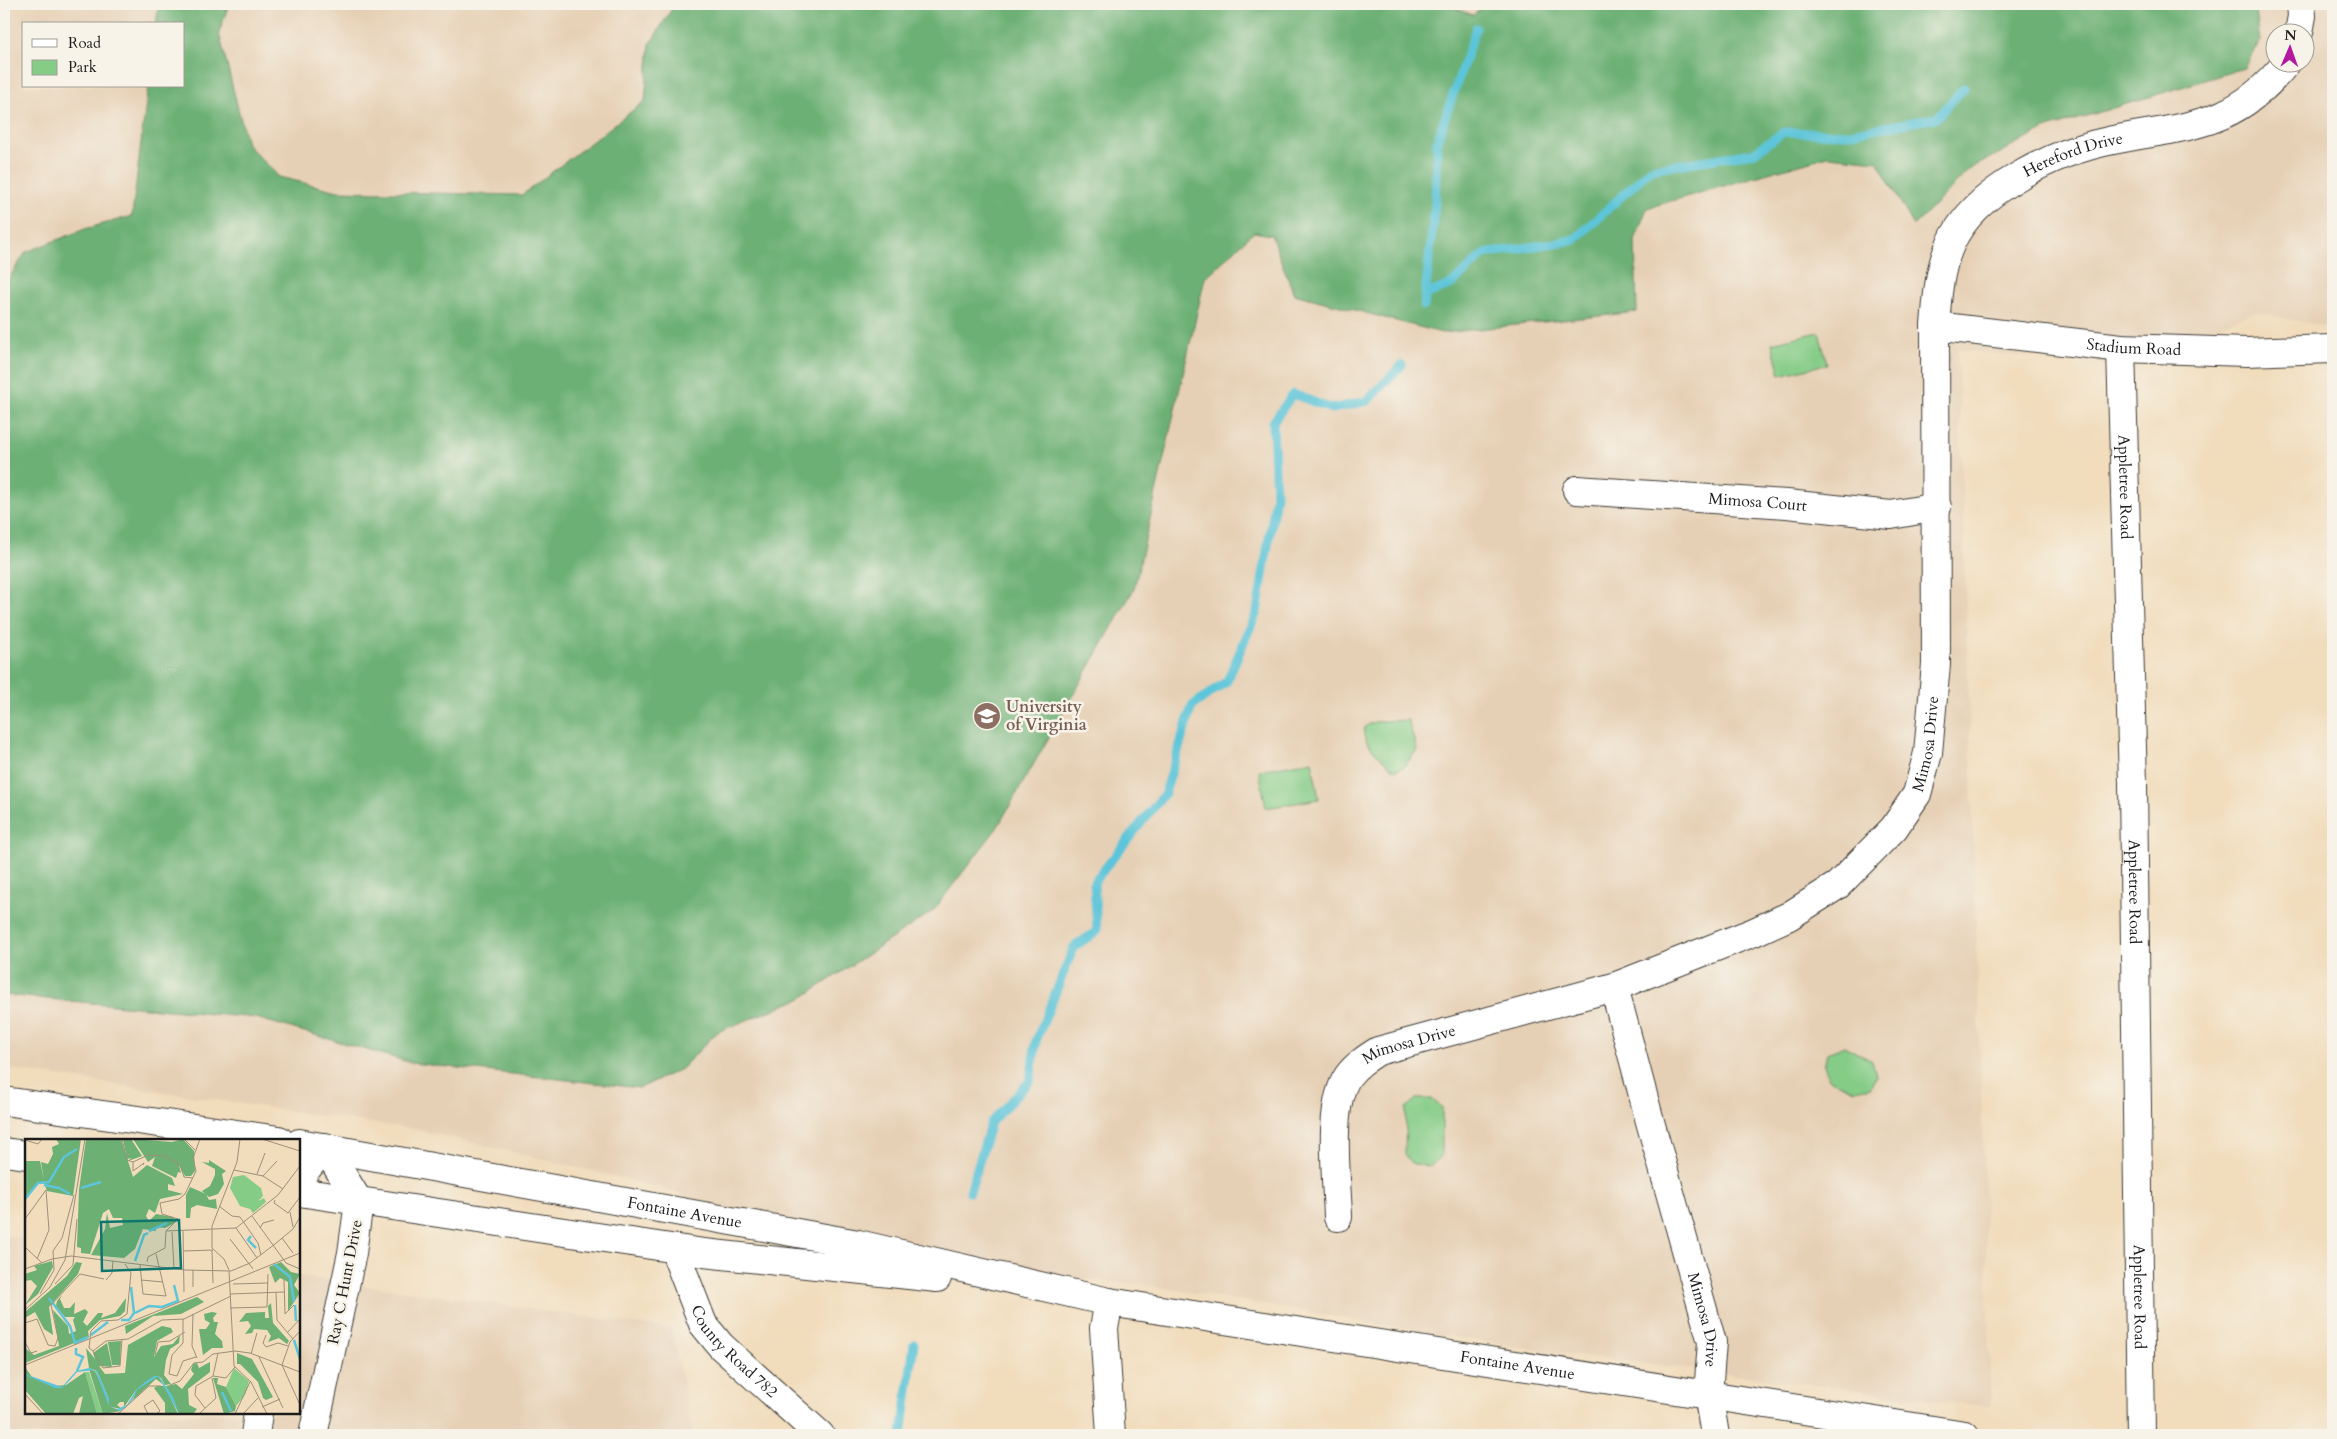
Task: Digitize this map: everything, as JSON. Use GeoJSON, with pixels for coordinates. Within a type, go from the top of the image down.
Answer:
{"type":"FeatureCollection","features":[{"type":"Feature","properties":{"kind":"street"},"geometry":{"type":"LineString","coordinates":[[2301,4],[2301,22]]}},
{"type":"Feature","properties":{"kind":"street","name":"Hereford Drive"},"geometry":{"type":"LineString","coordinates":[[1935,326],[1938,287],[1950,244],[1966,220],[1995,191],[2024,172],[2070,150],[2210,121],[2242,106],[2261,91],[2278,72]]}},
{"type":"Feature","properties":{"kind":"street","name":"Stadium Road"},"geometry":{"type":"LineString","coordinates":[[1935,326],[2121,348],[2247,352],[2333,349]]}},
{"type":"Feature","properties":{"kind":"street","name":"Mimosa Drive"},"geometry":{"type":"LineString","coordinates":[[1338,1217],[1336,1122],[1338,1095],[1348,1076],[1360,1063],[1378,1051],[1614,987],[1754,932],[1789,916],[1838,885],[1894,828],[1916,794],[1928,753],[1936,664],[1935,326]]}},
{"type":"Feature","properties":{"kind":"street","name":"Appletree Road"},"geometry":{"type":"LineString","coordinates":[[2121,348],[2133,784],[2141,1435]]}},
{"type":"Feature","properties":{"kind":"street","name":"Mimosa Court"},"geometry":{"type":"LineString","coordinates":[[1578,490],[1787,504],[1891,515],[1937,506]]}},
{"type":"Feature","properties":{"kind":"street","name":"Mimosa Drive"},"geometry":{"type":"LineString","coordinates":[[1614,987],[1650,1125],[1712,1342],[1708,1394],[1715,1435]]}},
{"type":"Feature","properties":{"kind":"street"},"geometry":{"type":"LineString","coordinates":[[4,1101],[272,1139]]}},
{"type":"Feature","properties":{"kind":"street"},"geometry":{"type":"LineString","coordinates":[[300,1175],[312,1145]]}},
{"type":"Feature","properties":{"kind":"street","name":"Fontaine Avenue"},"geometry":{"type":"LineString","coordinates":[[312,1145],[858,1244],[1108,1302],[1965,1435]]}},
{"type":"Feature","properties":{"kind":"street","name":"Ray C Hunt Drive"},"geometry":{"type":"LineString","coordinates":[[312,1145],[359,1202],[352,1253],[314,1435]]}},
{"type":"Feature","properties":{"kind":"street"},"geometry":{"type":"LineString","coordinates":[[4,1152],[25,1155]]}},
{"type":"Feature","properties":{"kind":"street","name":"Fontaine Avenue"},"geometry":{"type":"LineString","coordinates":[[300,1192],[674,1249],[1070,1294]]}},
{"type":"Feature","properties":{"kind":"street","name":"County Road 782"},"geometry":{"type":"LineString","coordinates":[[674,1249],[703,1324],[721,1346],[820,1435]]}},
{"type":"Feature","properties":{"kind":"street"},"geometry":{"type":"LineString","coordinates":[[1108,1302],[1104,1328],[1111,1435]]}},
{"type":"Feature","properties":{"kind":"street"},"geometry":{"type":"LineString","coordinates":[[255,1435],[258,1414]]}},
{"type":"Feature","properties":{"kind":"shaded area","name":"University of Virginia"},"geometry":{"type":"Polygon","coordinates":[[[4,4],[2333,4],[2333,326],[2325,327],[2256,312],[2112,365],[1958,350],[1991,1407],[1514,1347],[1140,1284],[903,1266],[654,1186],[419,1130],[4,1068],[4,4]]]}},
{"type":"Feature","properties":{"kind":"shaded area"},"geometry":{"type":"Polygon","coordinates":[[[4,1235],[25,1238],[25,1414],[300,1414],[300,1276],[672,1329],[693,1435],[4,1435],[4,1235]]]}},
{"type":"Feature","properties":{"kind":"green space"},"geometry":{"type":"Polygon","coordinates":[[[159,4],[229,4],[219,33],[247,144],[279,177],[338,191],[522,195],[645,101],[650,44],[675,4],[1443,4],[1473,15],[1488,4],[2255,4],[2260,41],[2244,68],[2045,129],[1970,169],[1914,226],[1877,161],[1828,156],[1647,208],[1635,240],[1637,312],[1442,333],[1294,294],[1271,235],[1254,232],[1205,278],[1134,589],[997,828],[933,911],[802,998],[717,1032],[681,1069],[640,1088],[412,1063],[256,1018],[4,995],[4,286],[26,252],[85,229],[132,216],[148,88],[185,88],[185,22],[156,22],[159,4]]]}},
{"type":"Feature","properties":{"kind":"green space"},"geometry":{"type":"Polygon","coordinates":[[[1819,332],[1827,364],[1780,375],[1772,343],[1819,332]]]}},
{"type":"Feature","properties":{"kind":"green space"},"geometry":{"type":"Polygon","coordinates":[[[1408,720],[1417,750],[1404,767],[1394,770],[1370,746],[1365,738],[1364,731],[1367,726],[1375,722],[1408,720]]]}},
{"type":"Feature","properties":{"kind":"green space"},"geometry":{"type":"Polygon","coordinates":[[[1312,761],[1319,799],[1266,808],[1259,770],[1312,761]]]}},
{"type":"Feature","properties":{"kind":"green space"},"geometry":{"type":"Polygon","coordinates":[[[1844,1046],[1872,1061],[1876,1075],[1871,1087],[1854,1090],[1829,1079],[1824,1065],[1828,1053],[1844,1046]]]}},
{"type":"Feature","properties":{"kind":"green space"},"geometry":{"type":"Polygon","coordinates":[[[1416,1099],[1432,1099],[1442,1108],[1442,1155],[1431,1166],[1414,1165],[1405,1155],[1406,1108],[1416,1099]]]}},
{"type":"Feature","properties":{"kind":"waterway"},"geometry":{"type":"LineString","coordinates":[[1424,306],[1435,203],[1437,141],[1476,28]]}},
{"type":"Feature","properties":{"kind":"waterway"},"geometry":{"type":"LineString","coordinates":[[1425,295],[1452,284],[1484,254],[1574,240],[1651,169],[1753,153],[1784,132],[1845,134],[1936,118],[1964,88]]}},
{"type":"Feature","properties":{"kind":"waterway"},"geometry":{"type":"LineString","coordinates":[[970,1192],[991,1122],[1030,1081],[1036,1041],[1074,947],[1097,931],[1094,882],[1165,793],[1192,706],[1227,681],[1257,612],[1276,496],[1273,422],[1293,394],[1332,409],[1367,401],[1402,365]]}},
{"type":"Feature","properties":{"kind":"waterway"},"geometry":{"type":"LineString","coordinates":[[902,1435],[914,1344]]}},
{"type":"Feature","properties":{"kind":"place","name":"University of Virginia"},"geometry":{"type":"Point","coordinates":[987,716]}}]}
